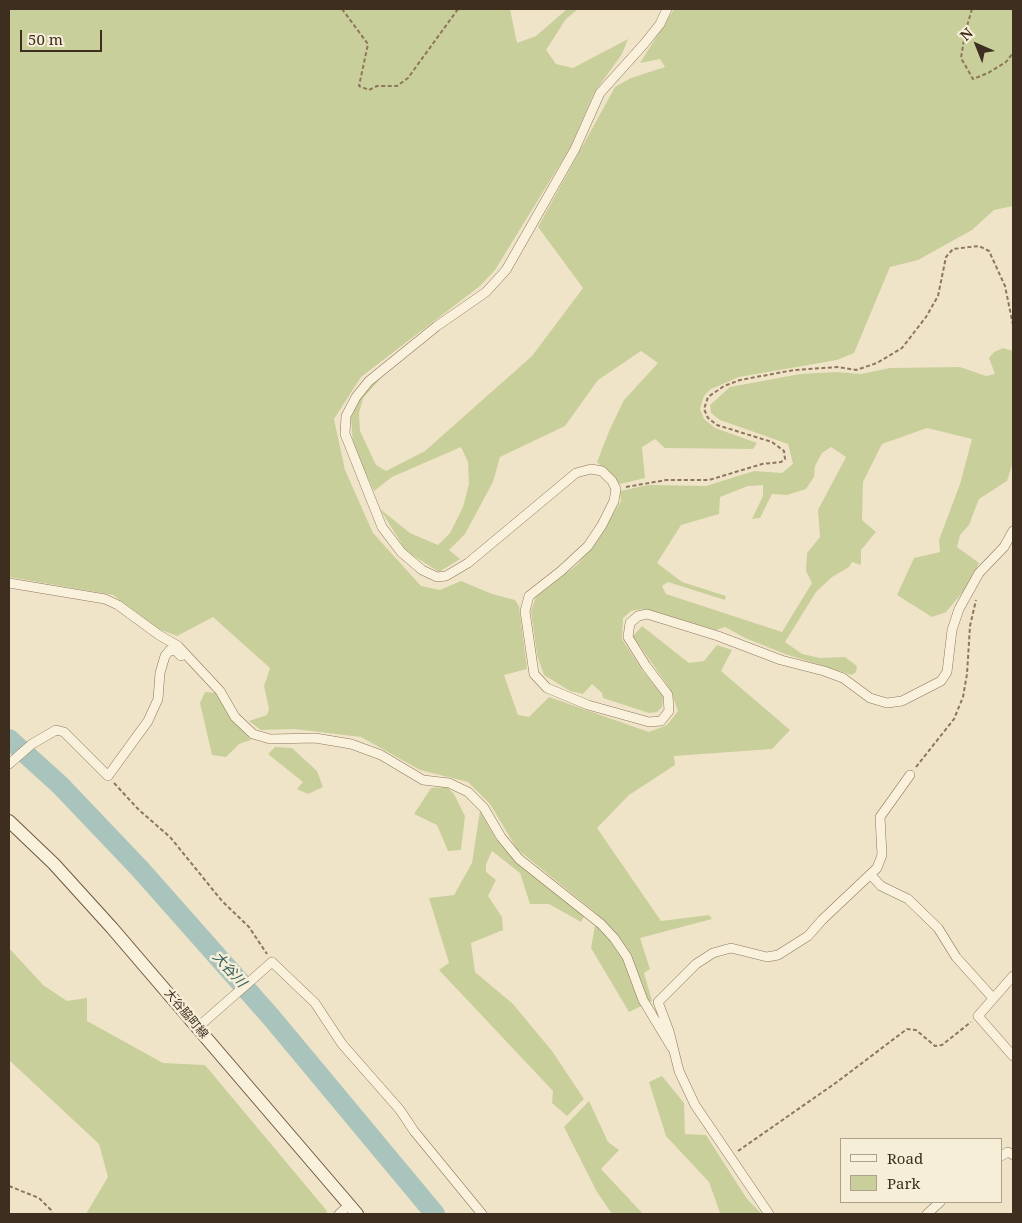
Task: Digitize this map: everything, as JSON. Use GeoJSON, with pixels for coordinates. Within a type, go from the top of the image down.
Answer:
{"type":"FeatureCollection","features":[{"type":"Feature","properties":{"kind":"main road","name":"大谷脇町線"},"geometry":{"type":"LineString","coordinates":[[9,821],[54,864],[106,921],[348,1211]]}},
{"type":"Feature","properties":{"kind":"street"},"geometry":{"type":"LineString","coordinates":[[667,9],[660,24],[600,93],[575,149],[506,270],[486,292],[436,326],[369,381],[356,397],[346,416],[345,434],[350,451],[382,527],[401,552],[422,570],[437,577],[446,576],[468,563],[576,473],[591,469],[602,470],[612,481],[616,489],[610,509],[588,546],[561,571],[529,596],[525,611],[532,665],[534,674],[547,688],[588,705],[649,722],[661,721],[670,711],[668,695],[646,666],[628,636],[630,623],[638,616],[647,614],[718,636],[782,660],[843,678],[870,698],[887,703],[902,701],[941,681],[947,672],[952,630],[959,609],[974,582],[1004,547],[1013,531]]}},
{"type":"Feature","properties":{"kind":"street"},"geometry":{"type":"LineString","coordinates":[[9,583],[105,599],[118,604],[159,635],[178,646],[220,691],[235,717],[253,734],[270,739],[315,738],[351,744],[381,755],[423,780],[449,782],[468,792],[484,808],[501,838],[520,859],[601,924],[614,938],[627,957],[643,1000],[672,1048]]}},
{"type":"Feature","properties":{"kind":"street"},"geometry":{"type":"LineString","coordinates":[[9,764],[38,740],[56,730],[64,732],[108,776],[148,720],[158,699],[160,673],[165,656],[170,650],[176,651],[187,662],[196,664]]}},
{"type":"Feature","properties":{"kind":"street"},"geometry":{"type":"LineString","coordinates":[[769,1214],[695,1105],[679,1071],[672,1048],[670,1031],[658,1002],[696,964],[713,953],[731,948],[767,956],[778,955],[808,936],[822,920],[878,868],[882,855],[880,817],[910,775]]}},
{"type":"Feature","properties":{"kind":"street"},"geometry":{"type":"LineString","coordinates":[[871,875],[881,886],[908,899],[938,928],[956,958],[992,997]]}},
{"type":"Feature","properties":{"kind":"street"},"geometry":{"type":"LineString","coordinates":[[197,1028],[272,962],[315,1003],[342,1044],[400,1110],[414,1131],[482,1214]]}},
{"type":"Feature","properties":{"kind":"street"},"geometry":{"type":"LineString","coordinates":[[1013,976],[992,997],[978,1016],[1013,1056]]}},
{"type":"Feature","properties":{"kind":"street"},"geometry":{"type":"LineString","coordinates":[[1002,1155],[1008,1152],[1013,1155]]}},
{"type":"Feature","properties":{"kind":"street"},"geometry":{"type":"LineString","coordinates":[[927,1214],[939,1203]]}},
{"type":"Feature","properties":{"kind":"path"},"geometry":{"type":"LineString","coordinates":[[342,9],[368,44],[359,86],[369,90],[377,86],[397,86],[408,78],[458,9]]}},
{"type":"Feature","properties":{"kind":"path"},"geometry":{"type":"LineString","coordinates":[[972,9],[964,33],[961,58],[973,78],[988,73],[1006,62],[1013,53]]}},
{"type":"Feature","properties":{"kind":"path"},"geometry":{"type":"LineString","coordinates":[[616,489],[635,484],[666,480],[708,480],[762,464],[781,462],[784,459],[784,451],[772,442],[717,425],[708,418],[704,409],[708,397],[724,386],[740,380],[785,372],[838,367],[856,370],[878,363],[902,348],[926,317],[938,296],[946,257],[953,249],[979,246],[989,251],[1005,286],[1013,325]]}},
{"type":"Feature","properties":{"kind":"path"},"geometry":{"type":"LineString","coordinates":[[910,775],[954,719],[963,697],[968,674],[970,626],[977,598],[974,582]]}},
{"type":"Feature","properties":{"kind":"path"},"geometry":{"type":"LineString","coordinates":[[108,776],[139,810],[170,837],[222,901],[249,927],[272,962]]}},
{"type":"Feature","properties":{"kind":"path"},"geometry":{"type":"LineString","coordinates":[[729,1157],[837,1082],[907,1029],[916,1030],[935,1046],[942,1045],[978,1016]]}},
{"type":"Feature","properties":{"kind":"path"},"geometry":{"type":"LineString","coordinates":[[9,1186],[38,1198],[51,1210],[52,1214]]}},
{"type":"Feature","properties":{"kind":"green space"},"geometry":{"type":"Polygon","coordinates":[[[9,9],[510,9],[517,43],[536,36],[567,9],[578,9],[566,19],[546,50],[556,64],[573,68],[628,39],[622,54],[594,93],[570,148],[495,270],[480,286],[361,377],[334,419],[345,470],[373,533],[421,586],[440,590],[461,581],[492,594],[515,600],[519,606],[527,669],[504,675],[518,715],[529,717],[549,697],[649,732],[667,725],[678,711],[670,689],[633,636],[642,626],[689,663],[704,661],[717,645],[732,650],[721,671],[790,730],[772,749],[674,756],[675,765],[629,795],[597,828],[661,921],[709,915],[712,919],[640,938],[650,969],[644,973],[652,1001],[629,1012],[591,948],[597,914],[517,849],[490,804],[468,782],[420,770],[361,737],[294,729],[261,730],[249,721],[267,715],[269,709],[264,686],[270,668],[213,617],[177,636],[159,629],[113,595],[9,577],[9,9]]]}},
{"type":"Feature","properties":{"kind":"green space"},"geometry":{"type":"Polygon","coordinates":[[[674,9],[1013,9],[1013,206],[994,210],[972,230],[918,260],[890,267],[854,353],[837,360],[739,377],[711,389],[704,396],[700,409],[704,419],[715,428],[757,443],[753,449],[665,448],[655,439],[642,447],[645,478],[620,484],[597,462],[624,400],[658,363],[641,351],[598,380],[565,426],[500,457],[493,482],[465,534],[449,550],[460,559],[439,572],[406,551],[380,509],[410,533],[438,545],[450,533],[463,507],[469,484],[468,462],[461,447],[392,477],[374,491],[353,445],[351,417],[360,398],[372,384],[382,377],[363,398],[359,413],[360,431],[376,465],[386,471],[425,451],[532,356],[583,288],[538,227],[615,87],[631,78],[665,67],[660,59],[640,63],[674,9]]]}},
{"type":"Feature","properties":{"kind":"green space"},"geometry":{"type":"Polygon","coordinates":[[[1003,348],[1013,351],[1013,462],[1007,481],[979,499],[969,525],[960,535],[957,547],[979,563],[967,587],[946,612],[932,617],[897,595],[914,558],[940,552],[939,540],[960,484],[972,439],[927,428],[882,444],[863,482],[862,520],[876,532],[861,550],[861,565],[852,562],[849,567],[832,577],[816,592],[785,642],[802,654],[820,658],[845,657],[857,666],[856,672],[852,675],[785,654],[745,638],[725,627],[716,630],[643,609],[631,611],[623,618],[622,639],[642,670],[663,696],[662,707],[657,712],[649,713],[603,698],[602,693],[592,684],[583,694],[570,691],[544,675],[537,655],[531,611],[536,597],[577,565],[593,546],[621,501],[620,491],[648,485],[706,486],[754,471],[782,473],[793,464],[788,444],[720,420],[711,413],[710,405],[730,387],[800,374],[837,372],[861,374],[890,368],[960,367],[986,376],[995,374],[989,358],[994,352],[1003,348]],[[831,447],[822,453],[815,466],[814,477],[806,489],[787,495],[772,494],[760,518],[752,519],[763,496],[763,485],[748,486],[720,497],[719,514],[681,525],[657,563],[682,582],[726,596],[725,600],[668,582],[662,586],[666,594],[782,632],[812,583],[806,571],[807,553],[820,537],[818,510],[846,457],[831,447]]]}},
{"type":"Feature","properties":{"kind":"green space"},"geometry":{"type":"Polygon","coordinates":[[[205,692],[217,693],[233,721],[251,740],[239,744],[226,757],[212,755],[200,703],[205,692]]]}},
{"type":"Feature","properties":{"kind":"green space"},"geometry":{"type":"Polygon","coordinates":[[[275,747],[292,748],[317,771],[323,787],[308,794],[297,789],[303,782],[268,754],[275,747]]]}},
{"type":"Feature","properties":{"kind":"green space"},"geometry":{"type":"Polygon","coordinates":[[[447,787],[454,794],[465,816],[461,850],[448,851],[437,825],[414,814],[431,788],[447,787]]]}},
{"type":"Feature","properties":{"kind":"green space"},"geometry":{"type":"Polygon","coordinates":[[[480,811],[496,839],[515,860],[585,915],[581,922],[549,904],[530,904],[520,873],[492,851],[486,864],[486,872],[496,880],[488,896],[502,917],[503,930],[471,943],[475,972],[513,1004],[552,1051],[584,1099],[567,1116],[552,1103],[553,1091],[439,970],[449,963],[429,898],[454,895],[472,863],[480,811]]]}},
{"type":"Feature","properties":{"kind":"green space"},"geometry":{"type":"Polygon","coordinates":[[[9,948],[43,985],[67,1001],[87,998],[87,1021],[163,1063],[205,1065],[327,1211],[326,1214],[86,1214],[108,1177],[99,1144],[9,1060],[9,948]]]}},
{"type":"Feature","properties":{"kind":"green space"},"geometry":{"type":"Polygon","coordinates":[[[662,1076],[684,1103],[685,1134],[706,1135],[747,1199],[762,1214],[720,1213],[709,1182],[666,1136],[649,1082],[662,1076]]]}},
{"type":"Feature","properties":{"kind":"green space"},"geometry":{"type":"Polygon","coordinates":[[[589,1101],[608,1142],[619,1150],[601,1169],[643,1214],[612,1214],[597,1192],[564,1127],[589,1101]]]}},
{"type":"Feature","properties":{"kind":"waterway","name":"大谷川"},"geometry":{"type":"LineString","coordinates":[[9,739],[60,785],[140,869],[271,1017],[435,1214]]}}]}
